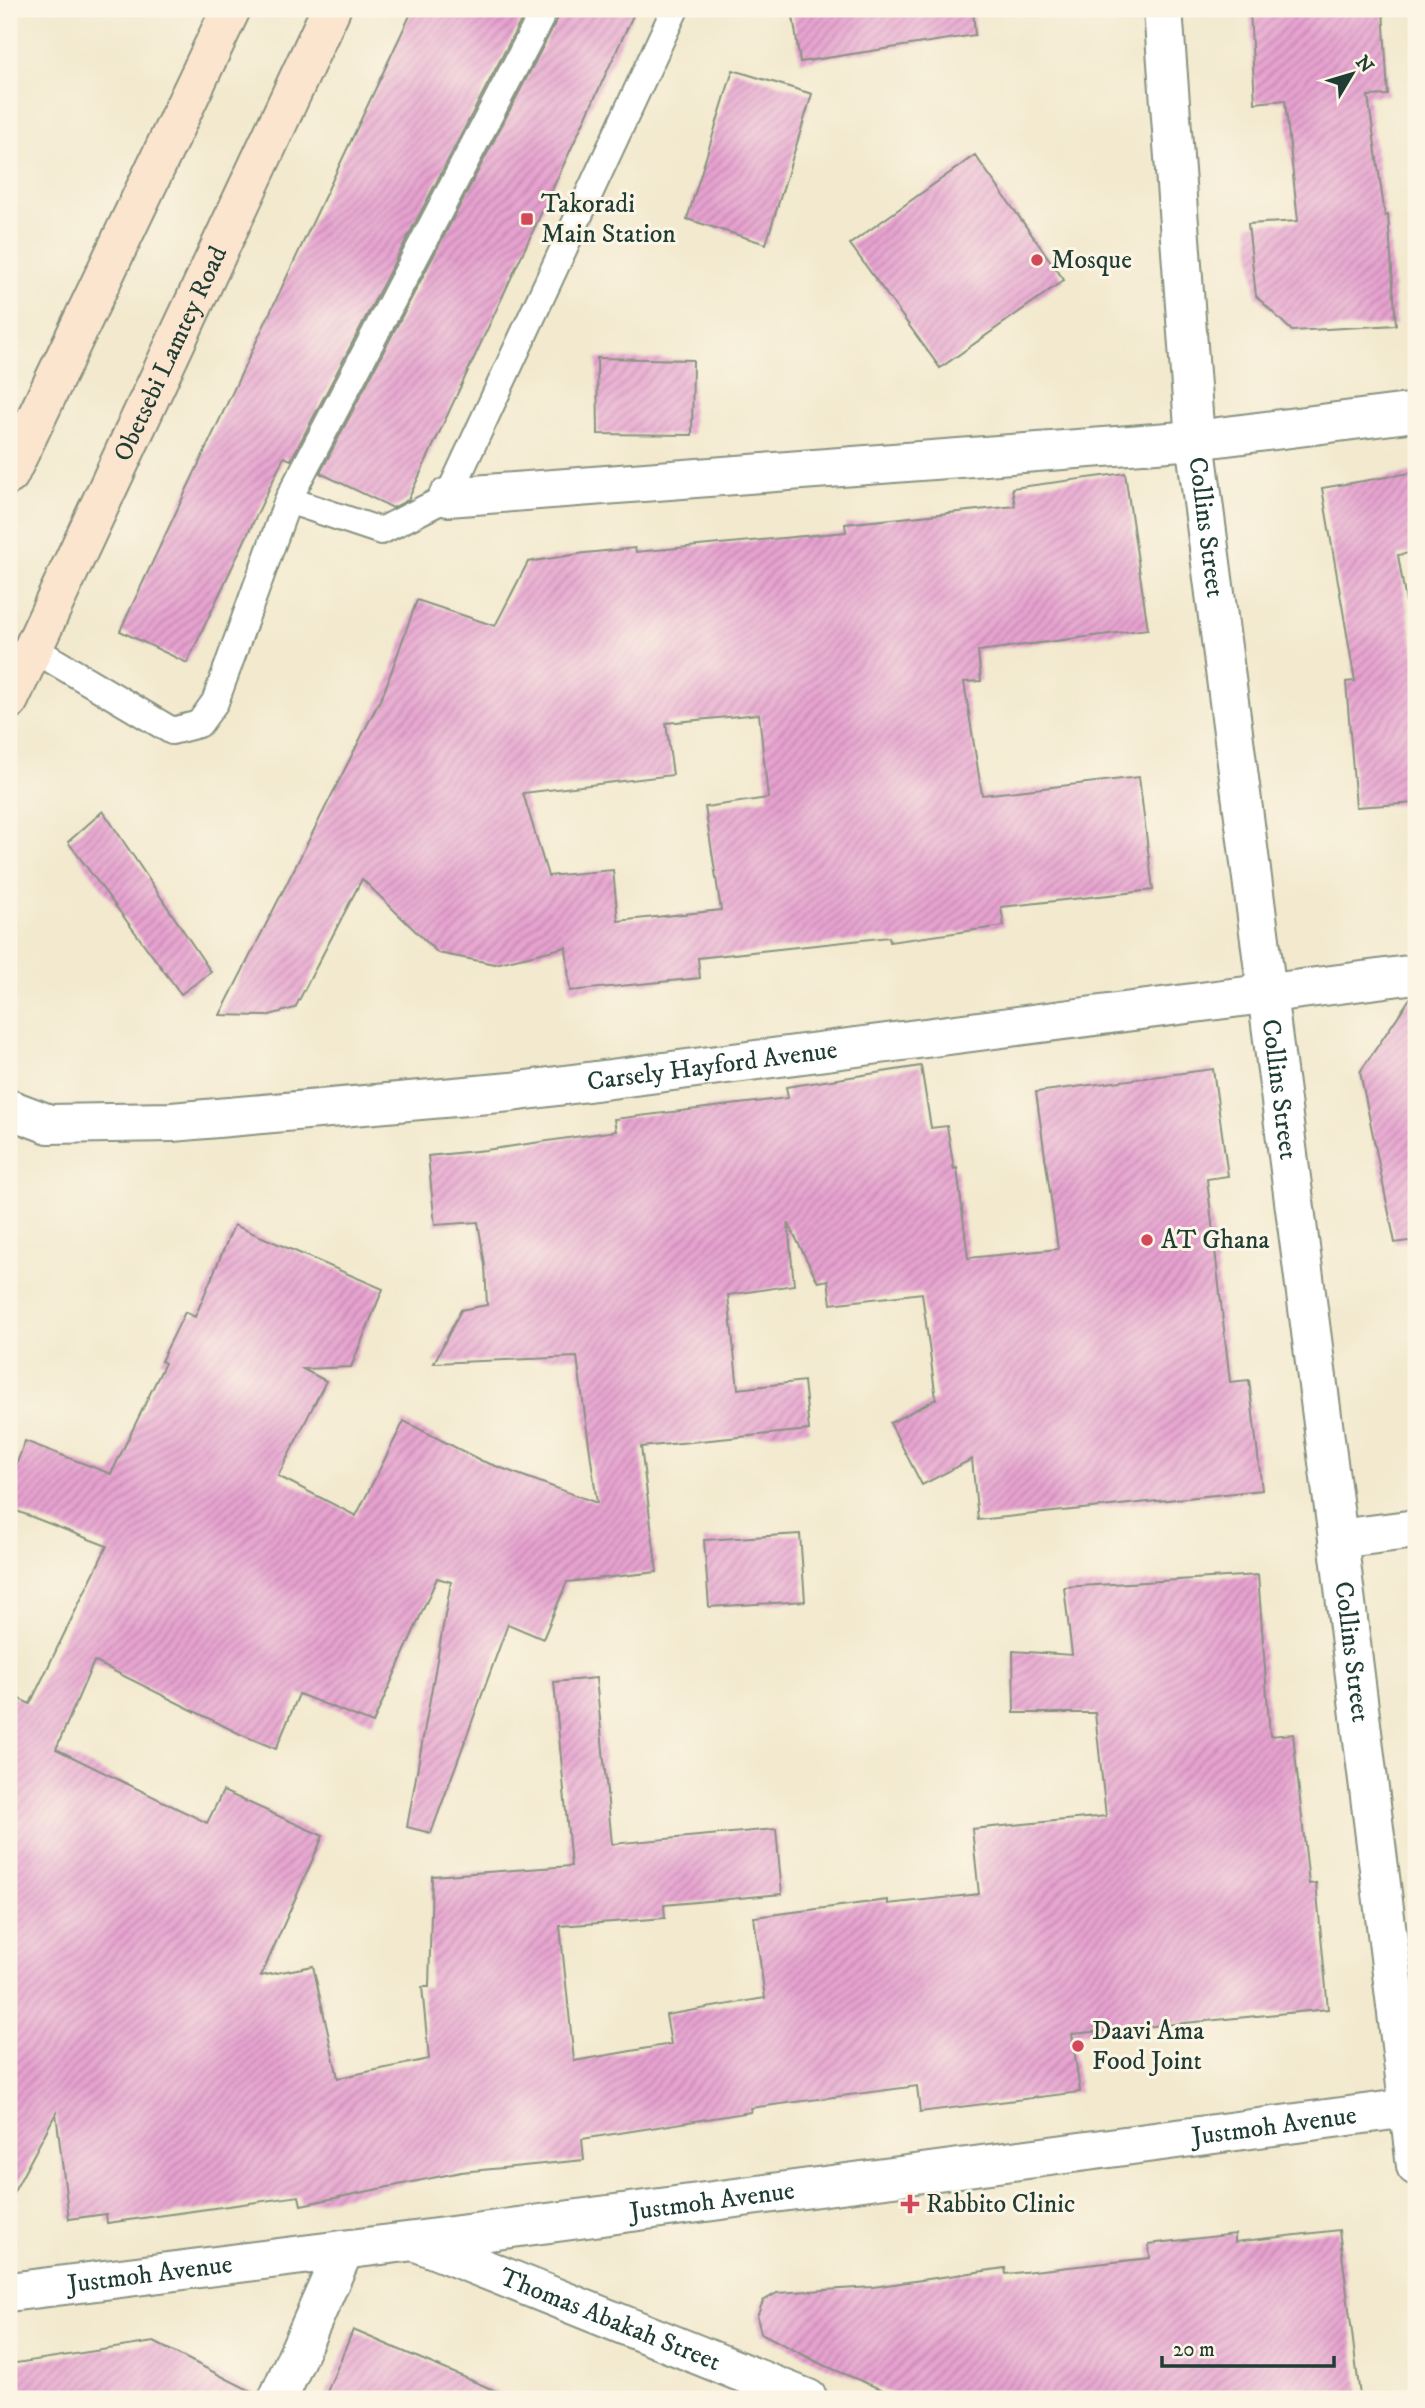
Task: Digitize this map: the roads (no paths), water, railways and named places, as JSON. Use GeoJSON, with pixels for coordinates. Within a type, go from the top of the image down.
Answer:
{"type":"FeatureCollection","features":[{"type":"Feature","properties":{"kind":"main road"},"geometry":{"type":"LineString","coordinates":[[9,475],[231,9]]}},
{"type":"Feature","properties":{"kind":"main road","name":"Obetsebi Lamtey Road"},"geometry":{"type":"LineString","coordinates":[[9,700],[331,9]]}},
{"type":"Feature","properties":{"kind":"street","name":"Collins Street"},"geometry":{"type":"LineString","coordinates":[[1163,9],[1195,440],[1412,2108],[1416,2166]]}},
{"type":"Feature","properties":{"kind":"street"},"geometry":{"type":"LineString","coordinates":[[448,497],[1195,440],[1416,412]]}},
{"type":"Feature","properties":{"kind":"street","name":"Carsely Hayford Avenue"},"geometry":{"type":"LineString","coordinates":[[9,1108],[49,1124],[172,1122],[510,1092],[1416,974]]}},
{"type":"Feature","properties":{"kind":"street"},"geometry":{"type":"LineString","coordinates":[[1338,1539],[1416,1529]]}},
{"type":"Feature","properties":{"kind":"street","name":"Justmoh Avenue"},"geometry":{"type":"LineString","coordinates":[[9,2292],[1412,2108]]}},
{"type":"Feature","properties":{"kind":"street","name":"Thomas Abakah Street"},"geometry":{"type":"LineString","coordinates":[[414,2241],[808,2399]]}},
{"type":"Feature","properties":{"kind":"street"},"geometry":{"type":"LineString","coordinates":[[278,2399],[344,2250]]}},
{"type":"Feature","properties":{"kind":"lane"},"geometry":{"type":"LineString","coordinates":[[32,648],[172,731],[199,724],[215,702],[288,500],[545,9]]}},
{"type":"Feature","properties":{"kind":"lane"},"geometry":{"type":"LineString","coordinates":[[288,500],[381,531],[448,497],[674,9]]}},
{"type":"Feature","properties":{"kind":"place","name":"Takoradi Main Station"},"geometry":{"type":"Point","coordinates":[527,219]}},
{"type":"Feature","properties":{"kind":"place","name":"Mosque"},"geometry":{"type":"Point","coordinates":[1037,260]}},
{"type":"Feature","properties":{"kind":"place","name":"AT Ghana"},"geometry":{"type":"Point","coordinates":[1147,1240]}},
{"type":"Feature","properties":{"kind":"place","name":"Daavi Ama Food Joint"},"geometry":{"type":"Point","coordinates":[1078,2046]}},
{"type":"Feature","properties":{"kind":"place","name":"Rabbito Clinic"},"geometry":{"type":"Point","coordinates":[910,2204]}}]}
